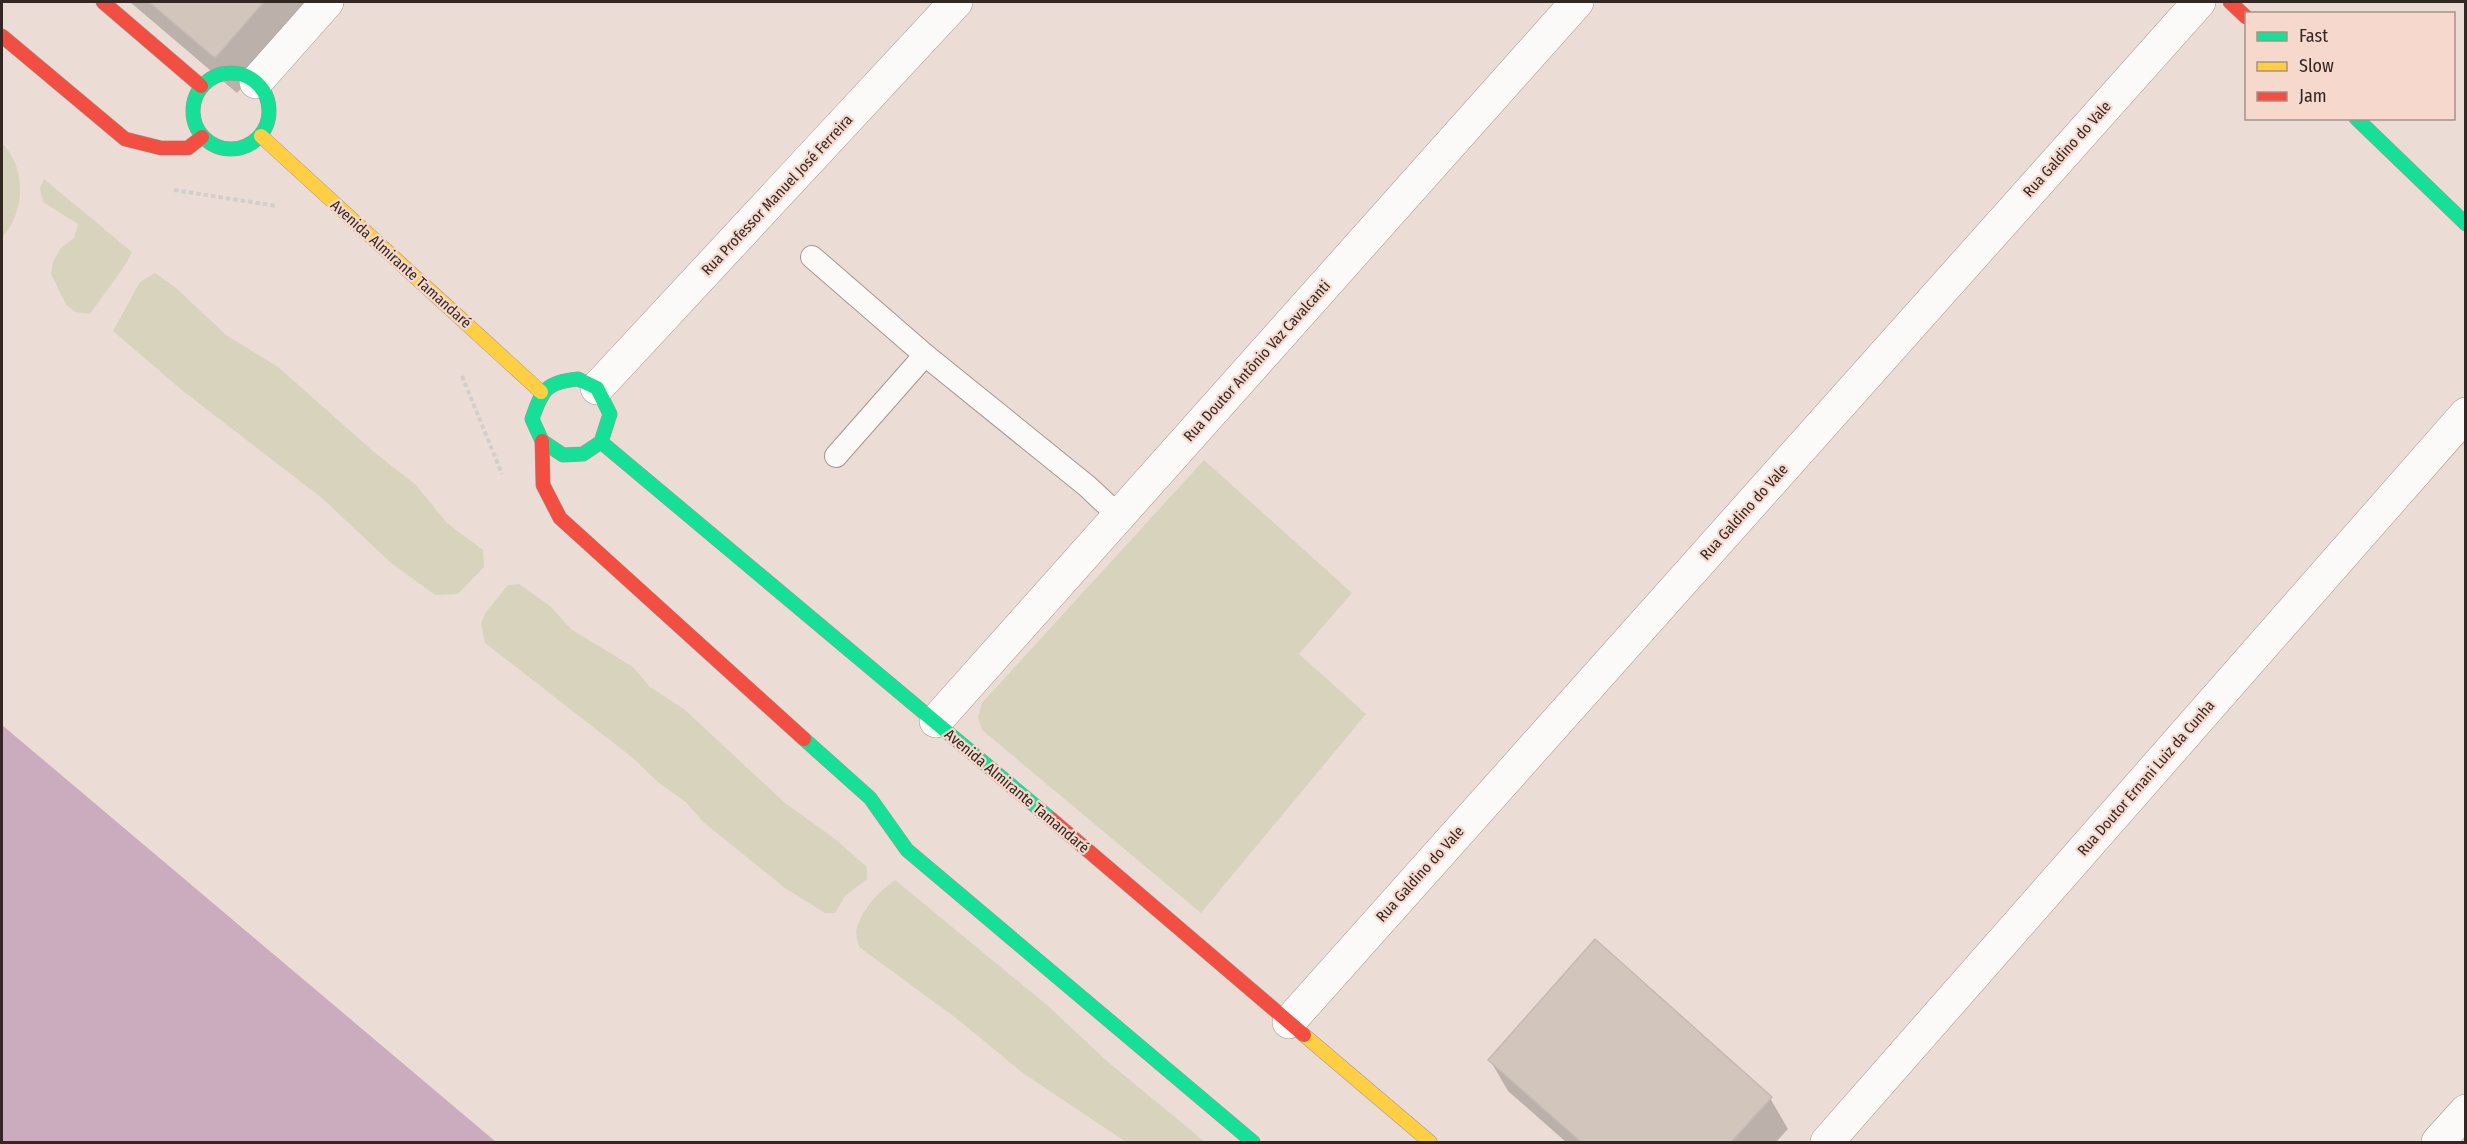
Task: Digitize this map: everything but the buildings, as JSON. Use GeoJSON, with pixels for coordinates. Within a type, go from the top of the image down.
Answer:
{"type":"FeatureCollection","features":[{"type":"Feature","properties":{"kind":"street"},"geometry":{"type":"LineString","coordinates":[[103,2],[201,86]]}},
{"type":"Feature","properties":{"kind":"street"},"geometry":{"type":"LineString","coordinates":[[256,82],[327,2]]}},
{"type":"Feature","properties":{"kind":"street","name":"Rua Professor Manuel José Ferreira"},"geometry":{"type":"LineString","coordinates":[[597,388],[956,2]]}},
{"type":"Feature","properties":{"kind":"street","name":"Rua Doutor Antônio Vaz Cavalcanti"},"geometry":{"type":"LineString","coordinates":[[936,721],[1577,2]]}},
{"type":"Feature","properties":{"kind":"street","name":"Rua Galdino do Vale"},"geometry":{"type":"LineString","coordinates":[[1289,1022],[2199,2]]}},
{"type":"Feature","properties":{"kind":"street"},"geometry":{"type":"LineString","coordinates":[[2230,2],[2245,15]]}},
{"type":"Feature","properties":{"kind":"street"},"geometry":{"type":"LineString","coordinates":[[2,36],[125,139],[161,148],[188,148],[202,137]]}},
{"type":"Feature","properties":{"kind":"street"},"geometry":{"type":"LineString","coordinates":[[238,73],[256,82],[265,94],[269,108],[268,123],[261,136],[243,148],[221,148],[202,137],[194,125],[192,112],[201,86],[218,75],[238,73]]}},
{"type":"Feature","properties":{"kind":"street"},"geometry":{"type":"LineString","coordinates":[[2358,120],[2466,224]]}},
{"type":"Feature","properties":{"kind":"street","name":"Avenida Almirante Tamandaré"},"geometry":{"type":"LineString","coordinates":[[261,136],[541,392]]}},
{"type":"Feature","properties":{"kind":"street"},"geometry":{"type":"LineString","coordinates":[[542,441],[563,455],[583,454],[601,442],[610,414],[597,388],[578,379],[558,380],[541,392],[532,419],[542,441],[543,485],[560,518],[870,798],[907,850],[1252,1143]]}},
{"type":"Feature","properties":{"kind":"street","name":"Rua Doutor Ernani Luiz da Cunha"},"geometry":{"type":"LineString","coordinates":[[1827,1143],[2466,414]]}},
{"type":"Feature","properties":{"kind":"street","name":"Avenida Almirante Tamandaré"},"geometry":{"type":"LineString","coordinates":[[601,442],[936,721],[1430,1143]]}},
{"type":"Feature","properties":{"kind":"street"},"geometry":{"type":"LineString","coordinates":[[2438,1143],[2466,1110]]}},
{"type":"Feature","properties":{"kind":"lane"},"geometry":{"type":"LineString","coordinates":[[812,257],[925,355],[1087,486],[1119,516]]}},
{"type":"Feature","properties":{"kind":"lane"},"geometry":{"type":"LineString","coordinates":[[836,456],[925,355]]}},
{"type":"Feature","properties":{"kind":"shaded area"},"geometry":{"type":"Polygon","coordinates":[[[2,143],[16,164],[20,190],[15,215],[10,227],[2,237],[2,143]]]}},
{"type":"Feature","properties":{"kind":"shaded area"},"geometry":{"type":"Polygon","coordinates":[[[44,179],[132,252],[118,276],[90,314],[76,312],[66,305],[51,274],[53,262],[60,249],[74,238],[78,224],[43,202],[40,188],[44,179]]]}},
{"type":"Feature","properties":{"kind":"shaded area"},"geometry":{"type":"Polygon","coordinates":[[[155,273],[175,287],[226,335],[278,367],[374,452],[416,485],[447,523],[483,550],[484,567],[458,594],[435,595],[390,562],[323,499],[183,391],[113,331],[140,282],[155,273]]]}},
{"type":"Feature","properties":{"kind":"shaded area"},"geometry":{"type":"Polygon","coordinates":[[[1204,460],[1352,593],[1299,654],[1366,714],[1201,913],[982,730],[978,717],[982,703],[1204,460]]]}},
{"type":"Feature","properties":{"kind":"shaded area"},"geometry":{"type":"Polygon","coordinates":[[[519,584],[550,606],[571,629],[633,667],[650,687],[684,709],[785,803],[835,839],[867,867],[867,879],[845,896],[835,913],[825,913],[785,888],[702,821],[687,803],[659,783],[633,758],[485,643],[481,623],[486,612],[508,585],[519,584]]]}},
{"type":"Feature","properties":{"kind":"shaded area"},"geometry":{"type":"Polygon","coordinates":[[[2,725],[496,1142],[2,1142],[2,725]]]}},
{"type":"Feature","properties":{"kind":"shaded area"},"geometry":{"type":"Polygon","coordinates":[[[895,880],[1047,1005],[1108,1062],[1205,1142],[1126,1142],[1023,1073],[956,1018],[859,947],[856,930],[859,921],[877,895],[895,880]]]}},
{"type":"Feature","properties":{"kind":"traffic: fast"},"geometry":{"type":"LineString","coordinates":[[231,73],[246,76],[258,84],[266,96],[269,111],[266,126],[258,138],[246,146],[231,149],[216,146],[204,138],[196,126],[193,111],[196,96],[204,84],[216,76],[231,73]]}},
{"type":"Feature","properties":{"kind":"traffic: fast"},"geometry":{"type":"LineString","coordinates":[[2358,120],[2466,224]]}},
{"type":"Feature","properties":{"kind":"traffic: fast"},"geometry":{"type":"LineString","coordinates":[[578,379],[597,388],[610,414],[601,442],[583,454],[563,455],[542,441],[532,419],[547,389],[559,382],[578,379]]}},
{"type":"Feature","properties":{"kind":"traffic: fast"},"geometry":{"type":"LineString","coordinates":[[601,442],[1051,819]]}},
{"type":"Feature","properties":{"kind":"traffic: fast"},"geometry":{"type":"LineString","coordinates":[[804,739],[870,798],[907,850],[1253,1142]]}},
{"type":"Feature","properties":{"kind":"traffic: slow"},"geometry":{"type":"LineString","coordinates":[[261,136],[541,392]]}},
{"type":"Feature","properties":{"kind":"traffic: slow"},"geometry":{"type":"LineString","coordinates":[[1304,1035],[1430,1142]]}},
{"type":"Feature","properties":{"kind":"traffic: jam"},"geometry":{"type":"LineString","coordinates":[[103,2],[201,86]]}},
{"type":"Feature","properties":{"kind":"traffic: jam"},"geometry":{"type":"LineString","coordinates":[[2230,2],[2245,16]]}},
{"type":"Feature","properties":{"kind":"traffic: jam"},"geometry":{"type":"LineString","coordinates":[[2,36],[125,139],[161,148],[188,148],[202,137]]}},
{"type":"Feature","properties":{"kind":"traffic: jam"},"geometry":{"type":"LineString","coordinates":[[542,441],[543,485],[560,518],[804,739]]}},
{"type":"Feature","properties":{"kind":"traffic: jam"},"geometry":{"type":"LineString","coordinates":[[1051,819],[1304,1035]]}}]}
